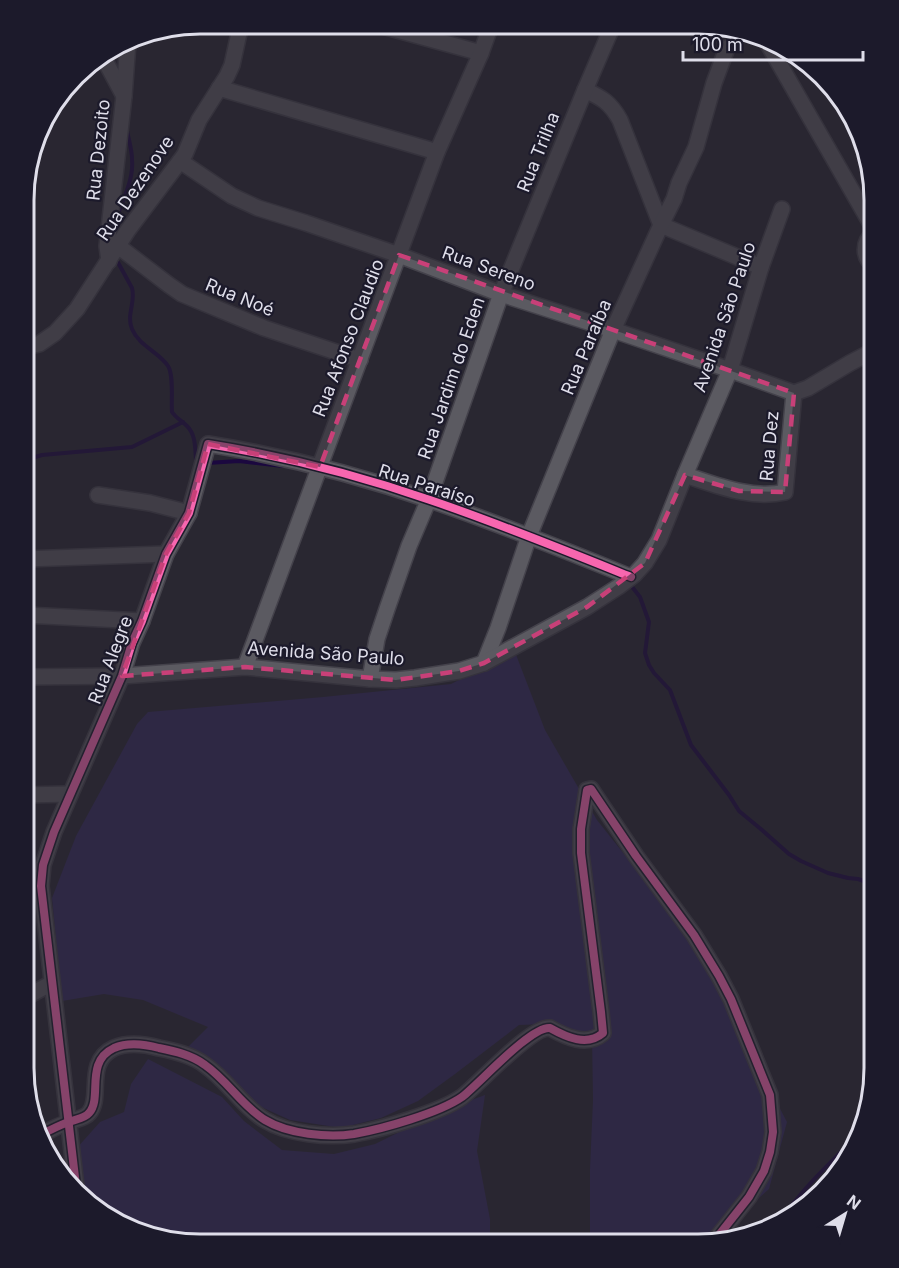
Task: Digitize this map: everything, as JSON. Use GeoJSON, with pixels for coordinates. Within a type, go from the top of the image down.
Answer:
{"type":"FeatureCollection","features":[{"type":"Feature","properties":{"kind":"street","name":"Rua Afonso Claudio"},"geometry":{"type":"LineString","coordinates":[[245,667],[437,152],[488,34]]}},
{"type":"Feature","properties":{"kind":"street","name":"Rua Trilha"},"geometry":{"type":"LineString","coordinates":[[501,294],[609,34]]}},
{"type":"Feature","properties":{"kind":"street","name":"Rua Dezenove"},"geometry":{"type":"LineString","coordinates":[[34,345],[55,333],[77,309],[118,246],[180,161],[199,120],[232,65],[239,35]]}},
{"type":"Feature","properties":{"kind":"street"},"geometry":{"type":"LineString","coordinates":[[414,35],[481,53]]}},
{"type":"Feature","properties":{"kind":"street","name":"Rua Paraíba"},"geometry":{"type":"LineString","coordinates":[[484,663],[529,536],[613,330],[696,147],[714,83],[727,48]]}},
{"type":"Feature","properties":{"kind":"street","name":"Rua Dezoito"},"geometry":{"type":"LineString","coordinates":[[110,261],[107,246],[127,52]]}},
{"type":"Feature","properties":{"kind":"street"},"geometry":{"type":"LineString","coordinates":[[773,52],[864,212]]}},
{"type":"Feature","properties":{"kind":"street"},"geometry":{"type":"LineString","coordinates":[[107,64],[124,96]]}},
{"type":"Feature","properties":{"kind":"street"},"geometry":{"type":"LineString","coordinates":[[219,88],[437,152]]}},
{"type":"Feature","properties":{"kind":"street"},"geometry":{"type":"LineString","coordinates":[[585,90],[604,99],[614,108],[661,225],[762,267]]}},
{"type":"Feature","properties":{"kind":"street","name":"Rua Sereno"},"geometry":{"type":"LineString","coordinates":[[180,161],[224,192],[258,208],[399,255],[501,294],[794,393]]}},
{"type":"Feature","properties":{"kind":"street","name":"Avenida São Paulo"},"geometry":{"type":"LineString","coordinates":[[34,677],[122,676],[245,667],[396,680],[459,671],[484,663],[618,588],[645,563],[658,540],[730,370],[782,209]]}},
{"type":"Feature","properties":{"kind":"street","name":"Rua Noé"},"geometry":{"type":"LineString","coordinates":[[118,246],[182,294],[264,328],[360,360]]}},
{"type":"Feature","properties":{"kind":"street","name":"Rua Jardim do Eden"},"geometry":{"type":"LineString","coordinates":[[370,679],[377,639],[387,609],[409,546],[429,499],[501,294]]}},
{"type":"Feature","properties":{"kind":"street","name":"Rua Dez"},"geometry":{"type":"LineString","coordinates":[[685,475],[740,491],[760,494],[785,492],[794,393],[808,388],[864,356]]}},
{"type":"Feature","properties":{"kind":"street","name":"Rua Paraíso"},"geometry":{"type":"LineString","coordinates":[[208,444],[320,467],[429,499],[631,577]]}},
{"type":"Feature","properties":{"kind":"street","name":"Rua Alegre"},"geometry":{"type":"LineString","coordinates":[[75,1176],[41,886],[42,875],[54,832],[122,676],[166,554],[189,513],[208,444]]}},
{"type":"Feature","properties":{"kind":"street"},"geometry":{"type":"LineString","coordinates":[[98,495],[189,513]]}},
{"type":"Feature","properties":{"kind":"street"},"geometry":{"type":"LineString","coordinates":[[34,559],[166,554]]}},
{"type":"Feature","properties":{"kind":"street"},"geometry":{"type":"LineString","coordinates":[[34,615],[142,621]]}},
{"type":"Feature","properties":{"kind":"street"},"geometry":{"type":"LineString","coordinates":[[48,1131],[69,1121],[85,1117],[91,1111],[96,1072],[100,1061],[104,1055],[116,1047],[133,1044],[174,1051],[205,1064],[258,1115],[274,1125],[300,1132],[329,1135],[363,1132],[440,1109],[461,1098],[517,1047],[541,1029],[550,1028],[581,1040],[599,1036],[603,1033],[601,1012],[581,853],[581,830],[587,790],[591,789],[636,856],[694,935],[719,976],[731,999],[770,1095],[773,1132],[764,1171],[749,1197],[722,1231]]}},
{"type":"Feature","properties":{"kind":"street"},"geometry":{"type":"LineString","coordinates":[[34,795],[70,794]]}},
{"type":"Feature","properties":{"kind":"street"},"geometry":{"type":"LineString","coordinates":[[34,888],[41,886]]}},
{"type":"Feature","properties":{"kind":"street"},"geometry":{"type":"LineString","coordinates":[[34,993],[52,983]]}},
{"type":"Feature","properties":{"kind":"highlighted area"},"geometry":{"type":"Polygon","coordinates":[[[399,255],[794,393],[785,492],[739,491],[685,475],[645,563],[587,607],[484,663],[459,671],[396,680],[245,667],[122,676],[166,554],[189,513],[208,444],[320,467],[399,255]]]}},
{"type":"Feature","properties":{"kind":"shaded area"},"geometry":{"type":"Polygon","coordinates":[[[515,652],[545,730],[597,820],[690,937],[787,1122],[769,1189],[721,1231],[698,1234],[590,1234],[592,1036],[548,1024],[519,1025],[418,1101],[381,1118],[341,1128],[290,1120],[246,1100],[187,1048],[208,1027],[143,1000],[104,994],[62,1001],[52,898],[76,836],[137,724],[148,712],[451,684],[515,652]]]}},
{"type":"Feature","properties":{"kind":"shaded area"},"geometry":{"type":"Polygon","coordinates":[[[148,1059],[222,1097],[244,1121],[282,1150],[334,1154],[375,1144],[444,1110],[485,1095],[477,1151],[490,1219],[490,1234],[201,1234],[158,1228],[137,1221],[117,1211],[83,1185],[76,1149],[100,1122],[124,1112],[131,1084],[148,1059]]]}},
{"type":"Feature","properties":{"kind":"waterway"},"geometry":{"type":"LineString","coordinates":[[118,214],[132,173],[132,156],[127,131]]}},
{"type":"Feature","properties":{"kind":"waterway"},"geometry":{"type":"LineString","coordinates":[[115,257],[132,288],[130,319],[132,329],[139,340],[168,366],[172,382],[172,412],[192,433],[196,460],[199,462]]}},
{"type":"Feature","properties":{"kind":"waterway"},"geometry":{"type":"LineString","coordinates":[[34,457],[132,447],[183,422]]}},
{"type":"Feature","properties":{"kind":"waterway"},"geometry":{"type":"LineString","coordinates":[[207,463],[239,461],[283,466]]}},
{"type":"Feature","properties":{"kind":"waterway"},"geometry":{"type":"LineString","coordinates":[[629,583],[640,597],[649,622],[645,653],[649,665],[670,690],[691,745],[739,811],[789,854],[801,861],[828,873],[864,881]]}},
{"type":"Feature","properties":{"kind":"waterway"},"geometry":{"type":"LineString","coordinates":[[793,1204],[841,1152]]}},
{"type":"Feature","properties":{"kind":"cycle path"},"geometry":{"type":"LineString","coordinates":[[75,1176],[41,886],[43,865],[54,832],[122,676],[166,554],[189,513],[208,444],[292,460],[403,491],[506,527],[631,577]]}},
{"type":"Feature","properties":{"kind":"cycle path"},"geometry":{"type":"LineString","coordinates":[[48,1131],[89,1113],[95,1098],[99,1062],[114,1048],[125,1045],[148,1045],[189,1056],[213,1071],[249,1108],[274,1125],[296,1132],[332,1135],[354,1134],[394,1124],[452,1103],[462,1097],[519,1045],[542,1030],[550,1028],[563,1035],[583,1040],[597,1037],[603,1033],[581,853],[581,829],[587,790],[591,789],[636,856],[694,935],[719,976],[731,999],[770,1095],[773,1132],[764,1171],[749,1197],[722,1231]]}}]}
